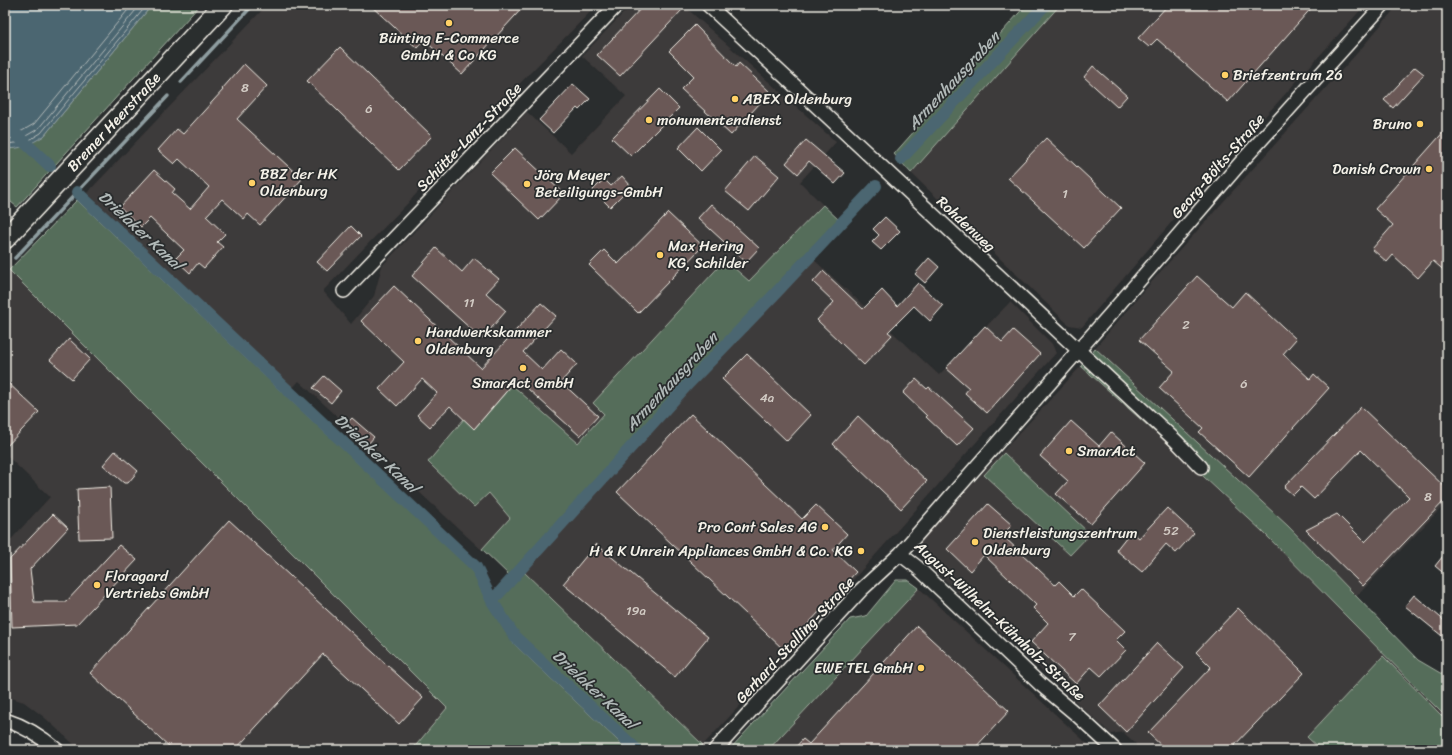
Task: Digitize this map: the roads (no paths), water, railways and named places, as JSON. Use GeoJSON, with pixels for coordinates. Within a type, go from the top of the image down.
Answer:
{"type":"FeatureCollection","features":[{"type":"Feature","properties":{"kind":"main road","name":"Bremer Heerstraße"},"geometry":{"type":"LineString","coordinates":[[5,239],[223,5]]}},
{"type":"Feature","properties":{"kind":"street","name":"Schütte-Lanz-Straße"},"geometry":{"type":"LineString","coordinates":[[344,291],[617,5]]}},
{"type":"Feature","properties":{"kind":"street","name":"Rohdenweg"},"geometry":{"type":"LineString","coordinates":[[708,5],[1079,350],[1176,441],[1201,467]]}},
{"type":"Feature","properties":{"kind":"street","name":"Georg-Bölts-Straße"},"geometry":{"type":"LineString","coordinates":[[1079,350],[1243,160],[1383,5]]}},
{"type":"Feature","properties":{"kind":"street","name":"August-Wilhelm-Kühnholz-Straße"},"geometry":{"type":"LineString","coordinates":[[1079,350],[900,554],[917,567],[1040,684],[1115,750]]}},
{"type":"Feature","properties":{"kind":"street","name":"Gerhard-Stalling-Straße"},"geometry":{"type":"LineString","coordinates":[[715,750],[861,590],[900,554]]}},
{"type":"Feature","properties":{"kind":"street"},"geometry":{"type":"LineString","coordinates":[[5,720],[15,723],[46,740],[57,750]]}},
{"type":"Feature","properties":{"kind":"water"},"geometry":{"type":"Polygon","coordinates":[[[5,5],[152,5],[44,136],[25,146],[10,149],[5,148],[5,5]]]}},
{"type":"Feature","properties":{"kind":"waterway"},"geometry":{"type":"LineString","coordinates":[[181,82],[253,5]]}},
{"type":"Feature","properties":{"kind":"waterway","name":"Armenhausgraben"},"geometry":{"type":"LineString","coordinates":[[901,159],[1045,5]]}},
{"type":"Feature","properties":{"kind":"waterway"},"geometry":{"type":"LineString","coordinates":[[15,258],[168,96]]}},
{"type":"Feature","properties":{"kind":"waterway","name":"Drielaker Kanal"},"geometry":{"type":"LineString","coordinates":[[5,124],[50,166]]}},
{"type":"Feature","properties":{"kind":"waterway","name":"Armenhausgraben"},"geometry":{"type":"LineString","coordinates":[[492,601],[689,383],[876,186]]}},
{"type":"Feature","properties":{"kind":"waterway","name":"Drielaker Kanal"},"geometry":{"type":"LineString","coordinates":[[77,192],[476,567],[492,601],[515,637],[637,750]]}},
{"type":"Feature","properties":{"kind":"place","name":"Bünting E-Commerce GmbH & Co KG"},"geometry":{"type":"Point","coordinates":[449,23]}},
{"type":"Feature","properties":{"kind":"place","name":"Briefzentrum 26"},"geometry":{"type":"Point","coordinates":[1225,75]}},
{"type":"Feature","properties":{"kind":"place","name":"ABEX Oldenburg"},"geometry":{"type":"Point","coordinates":[735,99]}},
{"type":"Feature","properties":{"kind":"place","name":"monumentendienst"},"geometry":{"type":"Point","coordinates":[649,120]}},
{"type":"Feature","properties":{"kind":"place","name":"Bruno"},"geometry":{"type":"Point","coordinates":[1420,124]}},
{"type":"Feature","properties":{"kind":"place","name":"Danish Crown"},"geometry":{"type":"Point","coordinates":[1429,169]}},
{"type":"Feature","properties":{"kind":"place","name":"BBZ der HK Oldenburg"},"geometry":{"type":"Point","coordinates":[252,183]}},
{"type":"Feature","properties":{"kind":"place","name":"Jörg Meyer Beteiligungs-GmbH"},"geometry":{"type":"Point","coordinates":[527,184]}},
{"type":"Feature","properties":{"kind":"place","name":"Max Hering KG, Schilder"},"geometry":{"type":"Point","coordinates":[660,255]}},
{"type":"Feature","properties":{"kind":"place","name":"Handwerkskammer Oldenburg"},"geometry":{"type":"Point","coordinates":[418,341]}},
{"type":"Feature","properties":{"kind":"place","name":"SmarAct GmbH"},"geometry":{"type":"Point","coordinates":[523,368]}},
{"type":"Feature","properties":{"kind":"place","name":"SmarAct"},"geometry":{"type":"Point","coordinates":[1069,451]}},
{"type":"Feature","properties":{"kind":"place","name":"Pro Cont Sales AG"},"geometry":{"type":"Point","coordinates":[825,527]}},
{"type":"Feature","properties":{"kind":"place","name":"Dienstleistungszentrum Oldenburg"},"geometry":{"type":"Point","coordinates":[975,542]}},
{"type":"Feature","properties":{"kind":"place","name":"H & K Unrein Appliances GmbH & Co. KG"},"geometry":{"type":"Point","coordinates":[861,551]}},
{"type":"Feature","properties":{"kind":"place","name":"Floragard Vertriebs GmbH"},"geometry":{"type":"Point","coordinates":[97,585]}},
{"type":"Feature","properties":{"kind":"place","name":"EWE TEL GmbH"},"geometry":{"type":"Point","coordinates":[921,668]}}]}
